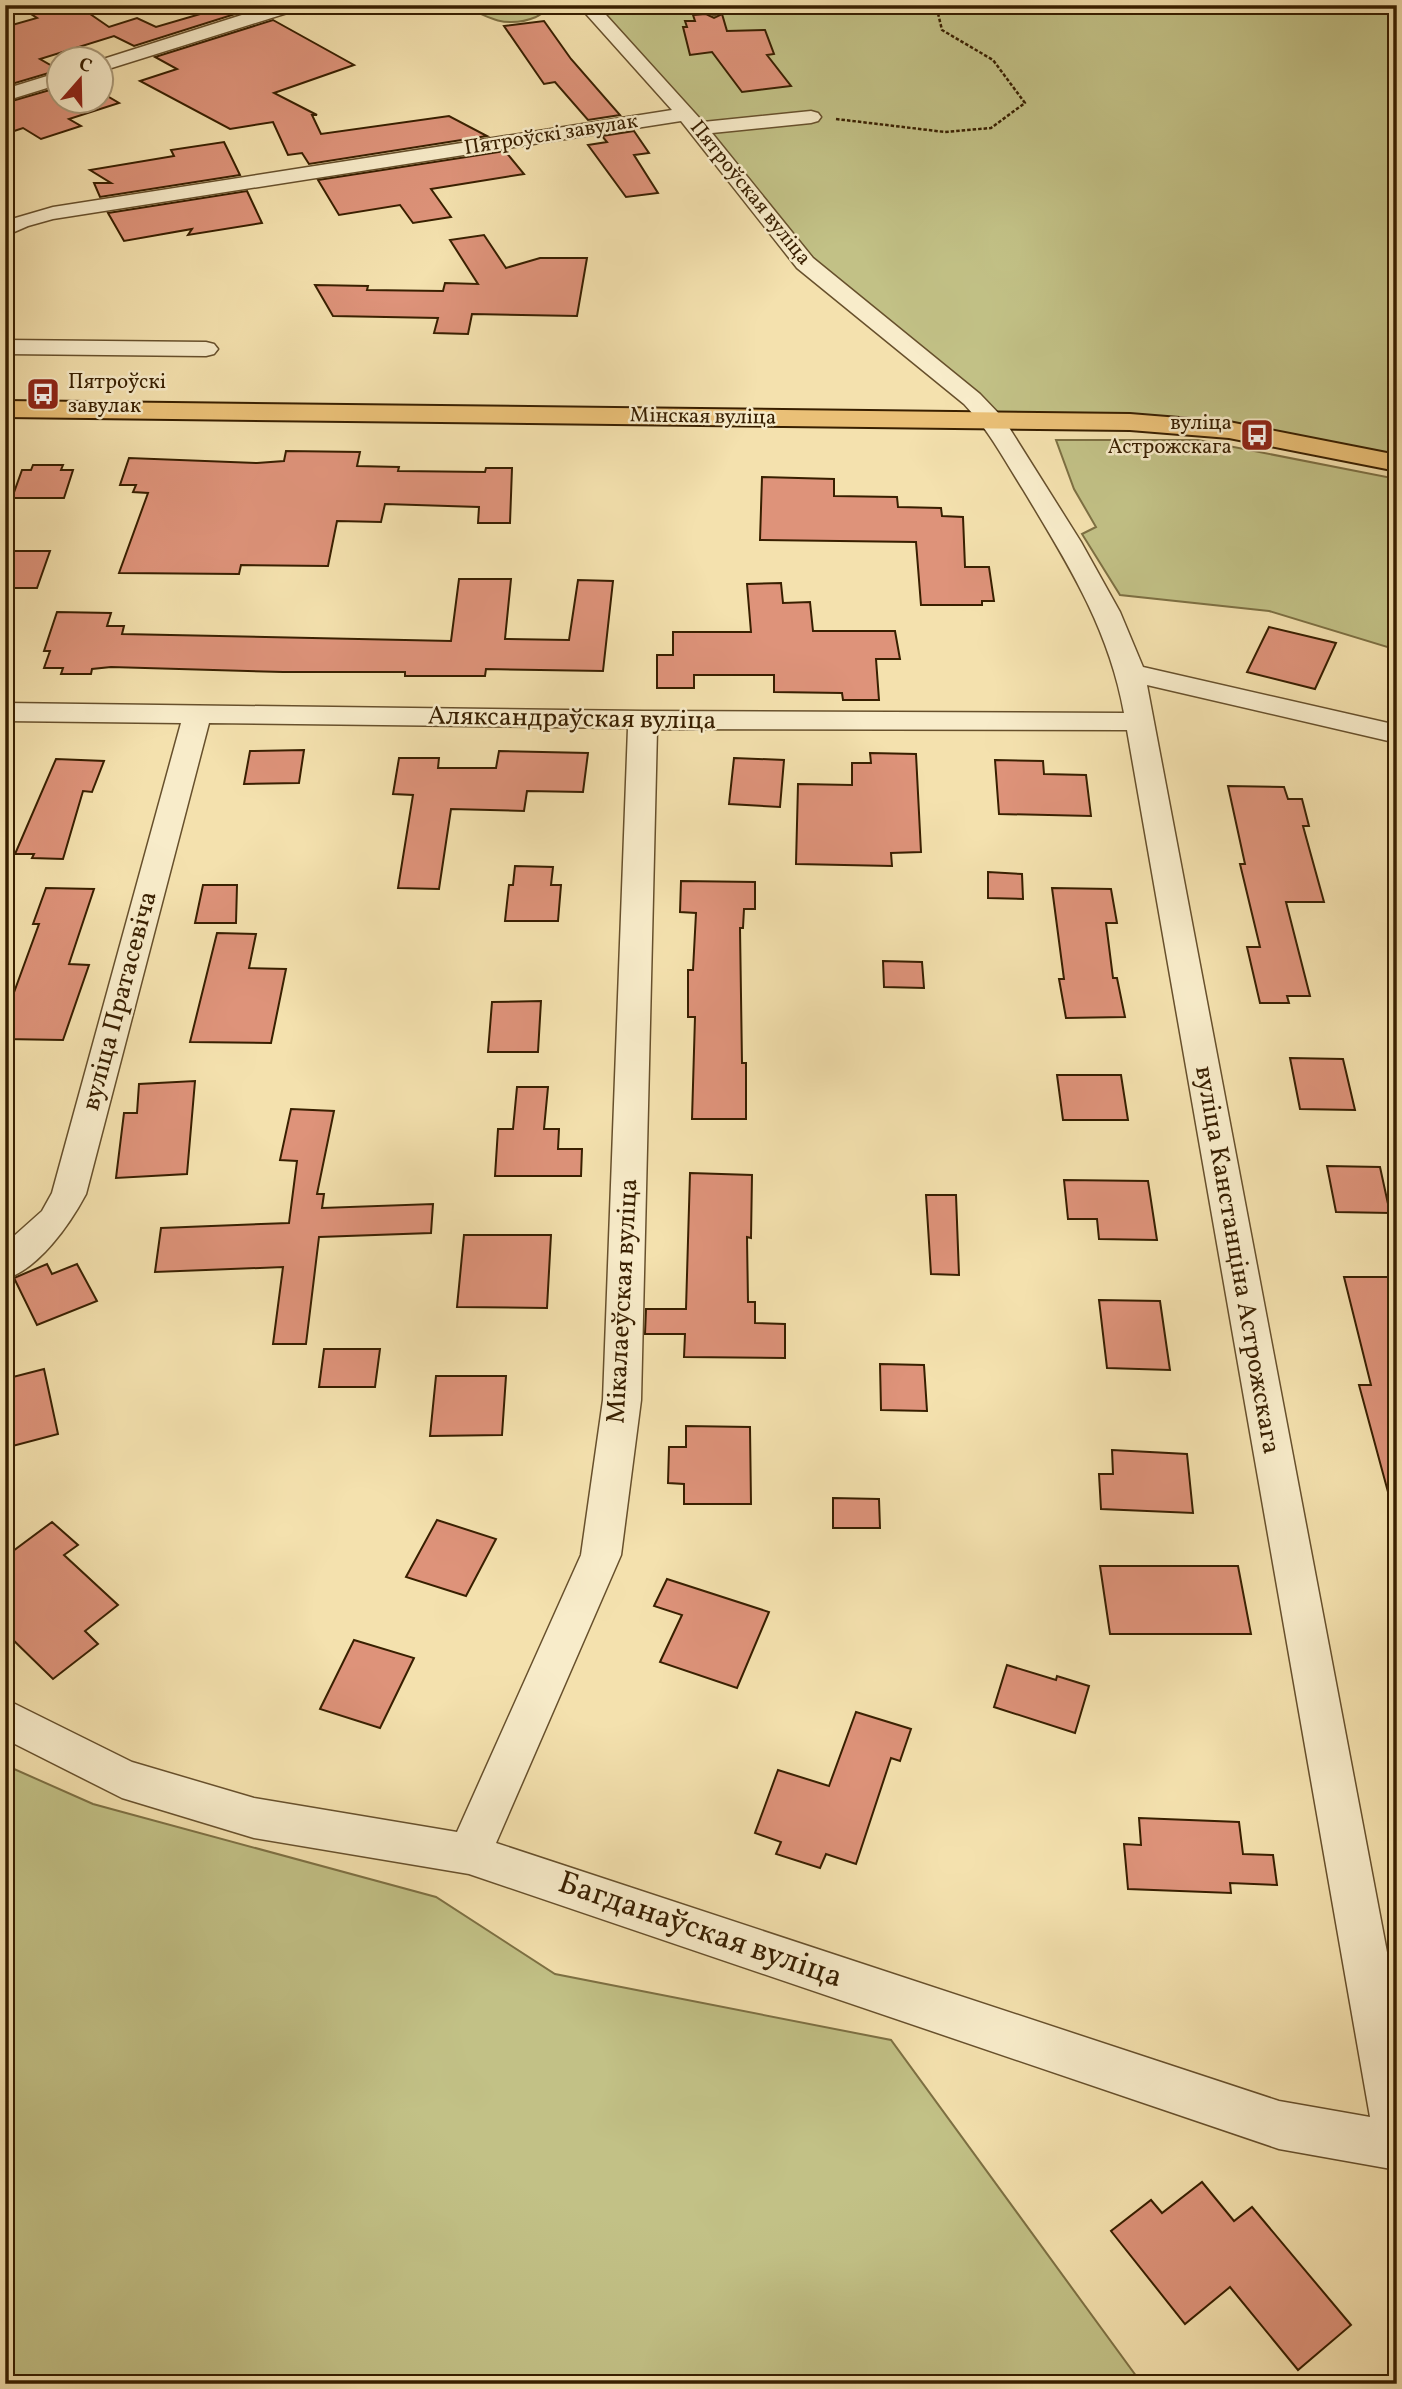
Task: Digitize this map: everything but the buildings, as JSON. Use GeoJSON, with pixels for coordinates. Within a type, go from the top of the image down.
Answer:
{"type":"FeatureCollection","features":[{"type":"Feature","properties":{"kind":"main road","name":"Мінская вуліца"},"geometry":{"type":"LineString","coordinates":[[5,410],[991,418],[1182,425],[1270,438],[1397,463]]}},
{"type":"Feature","properties":{"kind":"street"},"geometry":{"type":"LineString","coordinates":[[116,61],[293,5]]}},
{"type":"Feature","properties":{"kind":"street","name":"Пятроўская вуліца"},"geometry":{"type":"LineString","coordinates":[[587,5],[692,122],[805,262],[991,418]]}},
{"type":"Feature","properties":{"kind":"street"},"geometry":{"type":"LineString","coordinates":[[5,95],[46,82]]}},
{"type":"Feature","properties":{"kind":"street"},"geometry":{"type":"LineString","coordinates":[[794,102],[811,117]]}},
{"type":"Feature","properties":{"kind":"street","name":"Пятроўскі завулак"},"geometry":{"type":"LineString","coordinates":[[5,230],[20,221],[53,213],[692,122],[811,117]]}},
{"type":"Feature","properties":{"kind":"street"},"geometry":{"type":"LineString","coordinates":[[5,347],[206,349]]}},
{"type":"Feature","properties":{"kind":"street","name":"вуліца Канстанціна Астрожскага"},"geometry":{"type":"LineString","coordinates":[[991,418],[1068,542],[1107,612],[1131,673],[1397,2133]]}},
{"type":"Feature","properties":{"kind":"street"},"geometry":{"type":"LineString","coordinates":[[1131,673],[1397,734]]}},
{"type":"Feature","properties":{"kind":"street","name":"Аляксандраўская вуліца"},"geometry":{"type":"LineString","coordinates":[[5,712],[643,720],[1139,722]]}},
{"type":"Feature","properties":{"kind":"street","name":"вуліца Пратасевіча"},"geometry":{"type":"LineString","coordinates":[[5,1266],[54,1220],[69,1194],[197,715]]}},
{"type":"Feature","properties":{"kind":"street","name":"Мікалаеўская вуліца"},"geometry":{"type":"LineString","coordinates":[[469,1854],[601,1555],[622,1400],[643,720]]}},
{"type":"Feature","properties":{"kind":"street","name":"Багданаўская вуліца"},"geometry":{"type":"LineString","coordinates":[[5,1718],[122,1779],[254,1818],[469,1854],[1279,2125],[1397,2146]]}},
{"type":"Feature","properties":{"kind":"path"},"geometry":{"type":"LineString","coordinates":[[811,117],[876,122],[945,132],[991,128],[1025,103],[993,60],[942,30],[936,5]]}},
{"type":"Feature","properties":{"kind":"shaded area"},"geometry":{"type":"Polygon","coordinates":[[[463,5],[561,6],[526,20],[506,22],[489,18],[463,5]]]}},
{"type":"Feature","properties":{"kind":"shaded area"},"geometry":{"type":"Polygon","coordinates":[[[587,5],[1397,5],[1397,463],[1284,440],[991,418],[817,274],[587,5]]]}},
{"type":"Feature","properties":{"kind":"shaded area"},"geometry":{"type":"Polygon","coordinates":[[[1056,440],[1198,440],[1397,479],[1397,650],[1269,611],[1120,595],[1082,534],[1096,527],[1074,489],[1056,440]]]}},
{"type":"Feature","properties":{"kind":"shaded area"},"geometry":{"type":"Polygon","coordinates":[[[5,1765],[93,1804],[436,1897],[555,1974],[891,2040],[1142,2384],[5,2384],[5,1765]]]}},
{"type":"Feature","properties":{"kind":"place","name":"Пятроўскі завулак"},"geometry":{"type":"Point","coordinates":[43,394]}},
{"type":"Feature","properties":{"kind":"place","name":"вуліца Астрожскага"},"geometry":{"type":"Point","coordinates":[1257,435]}}]}
